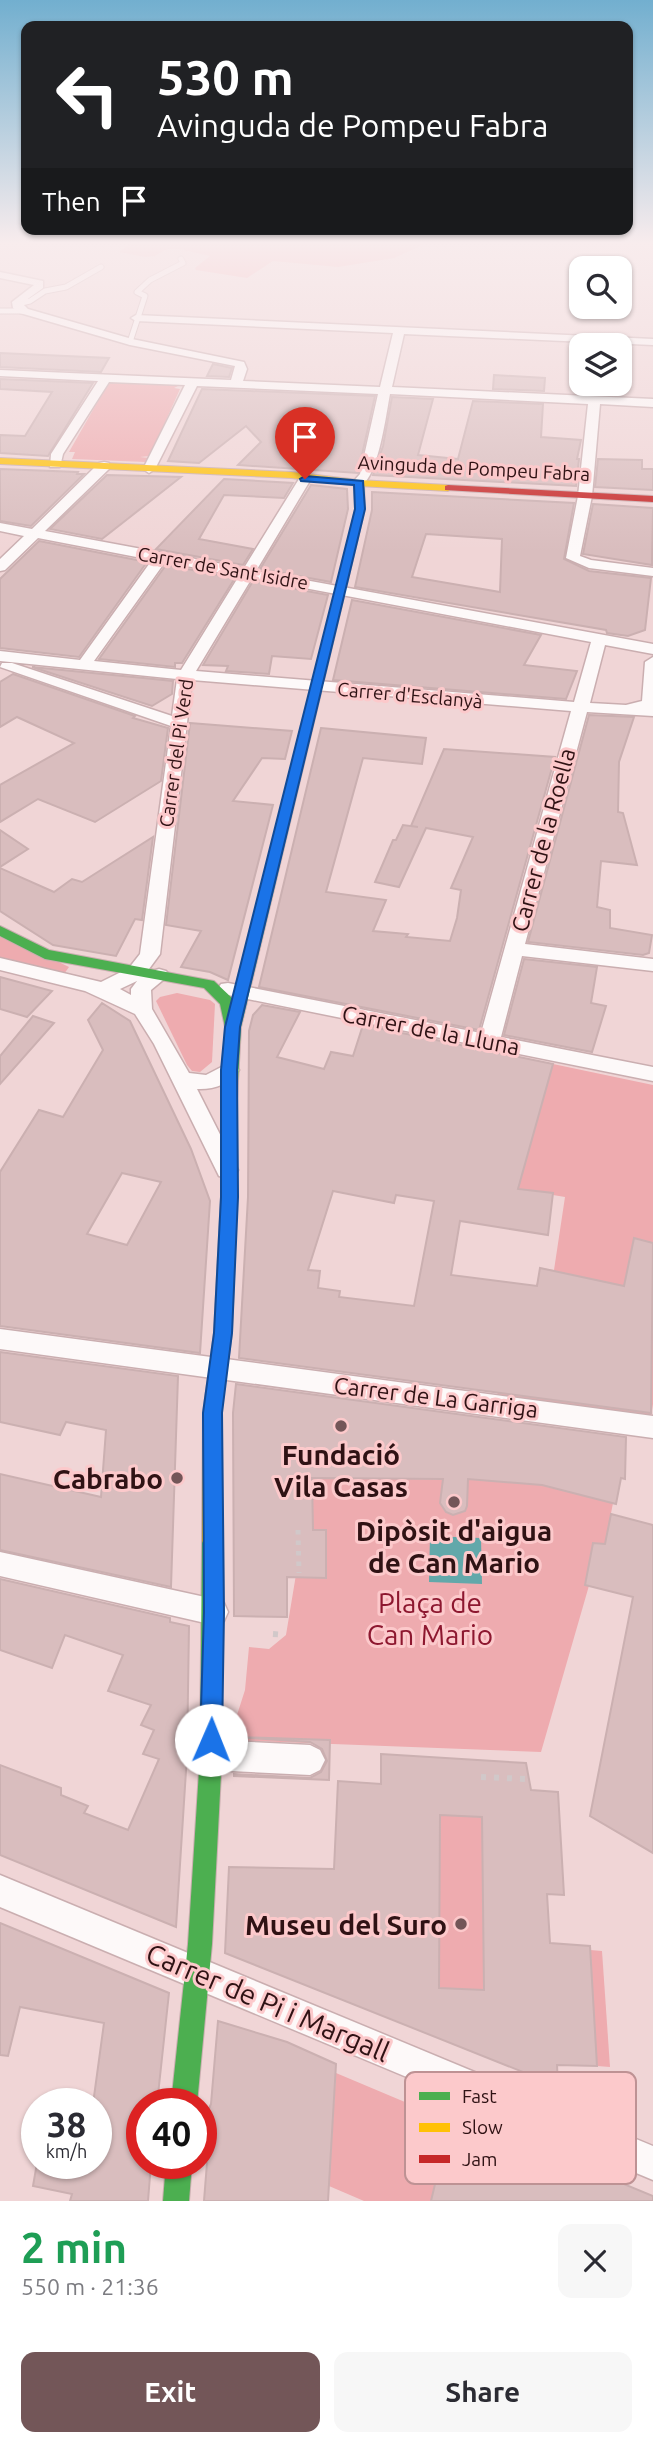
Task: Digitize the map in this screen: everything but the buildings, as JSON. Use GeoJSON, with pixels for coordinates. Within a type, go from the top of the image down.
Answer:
{"type":"FeatureCollection","features":[{"type":"Feature","properties":{"kind":"street"},"geometry":{"type":"LineString","coordinates":[[154,347],[240,364],[236,383]]}},
{"type":"Feature","properties":{"kind":"street"},"geometry":{"type":"LineString","coordinates":[[186,2088],[197,1972],[211,1755],[214,1612],[212,1413],[219,1370],[229,1173],[229,1070],[233,1027],[342,589],[360,509],[359,483],[366,474],[395,347]]}},
{"type":"Feature","properties":{"kind":"street"},"geometry":{"type":"LineString","coordinates":[[0,373],[653,403]]}},
{"type":"Feature","properties":{"kind":"street"},"geometry":{"type":"LineString","coordinates":[[55,464],[57,454],[106,377]]}},
{"type":"Feature","properties":{"kind":"street"},"geometry":{"type":"LineString","coordinates":[[149,469],[193,381]]}},
{"type":"Feature","properties":{"kind":"street"},"geometry":{"type":"LineString","coordinates":[[594,401],[585,496],[573,558],[589,564],[653,572]]}},
{"type":"Feature","properties":{"kind":"street","name":"Avinguda de Pompeu Fabra"},"geometry":{"type":"LineString","coordinates":[[0,461],[291,475],[305,479],[359,483],[653,499]]}},
{"type":"Feature","properties":{"kind":"street"},"geometry":{"type":"LineString","coordinates":[[0,567],[104,466]]}},
{"type":"Feature","properties":{"kind":"street","name":"Carrer del Pi Verd"},"geometry":{"type":"LineString","coordinates":[[137,971],[147,962],[150,954],[185,676],[305,479]]}},
{"type":"Feature","properties":{"kind":"street","name":"Carrer de Sant Isidre"},"geometry":{"type":"LineString","coordinates":[[0,527],[653,649]]}},
{"type":"Feature","properties":{"kind":"street"},"geometry":{"type":"LineString","coordinates":[[84,665],[162,556]]}},
{"type":"Feature","properties":{"kind":"street","name":"Carrer de la Roella"},"geometry":{"type":"LineString","coordinates":[[489,1042],[599,639]]}},
{"type":"Feature","properties":{"kind":"street"},"geometry":{"type":"LineString","coordinates":[[653,657],[645,652],[605,645],[589,704],[650,706],[653,662]]}},
{"type":"Feature","properties":{"kind":"street","name":"Carrer d'Esclanyà"},"geometry":{"type":"LineString","coordinates":[[0,656],[317,688],[653,710]]}},
{"type":"Feature","properties":{"kind":"street"},"geometry":{"type":"LineString","coordinates":[[0,664],[178,723]]}},
{"type":"Feature","properties":{"kind":"street"},"geometry":{"type":"LineString","coordinates":[[0,930],[45,954],[209,984],[219,990],[229,1003],[233,1027]]}},
{"type":"Feature","properties":{"kind":"street"},"geometry":{"type":"LineString","coordinates":[[513,949],[653,965]]}},
{"type":"Feature","properties":{"kind":"street"},"geometry":{"type":"LineString","coordinates":[[0,964],[100,989],[126,998],[142,1009],[181,1078],[229,1173]]}},
{"type":"Feature","properties":{"kind":"street"},"geometry":{"type":"LineString","coordinates":[[100,989],[137,971]]}},
{"type":"Feature","properties":{"kind":"street"},"geometry":{"type":"LineString","coordinates":[[142,1009],[141,989],[147,981],[159,975]]}},
{"type":"Feature","properties":{"kind":"street","name":"Carrer de la Lluna"},"geometry":{"type":"LineString","coordinates":[[209,984],[241,993],[653,1074]]}},
{"type":"Feature","properties":{"kind":"street"},"geometry":{"type":"LineString","coordinates":[[181,1078],[203,1083],[213,1082],[229,1070]]}},
{"type":"Feature","properties":{"kind":"street"},"geometry":{"type":"LineString","coordinates":[[0,1339],[219,1370]]}},
{"type":"Feature","properties":{"kind":"street","name":"Carrer de La Garriga"},"geometry":{"type":"LineString","coordinates":[[219,1370],[653,1427]]}},
{"type":"Feature","properties":{"kind":"street"},"geometry":{"type":"LineString","coordinates":[[0,1564],[214,1612]]}},
{"type":"Feature","properties":{"kind":"street"},"geometry":{"type":"LineString","coordinates":[[211,1755],[310,1760]]}},
{"type":"Feature","properties":{"kind":"street","name":"Carrer de Pi i Margall"},"geometry":{"type":"LineString","coordinates":[[0,1891],[436,2072]]}},
{"type":"Feature","properties":{"kind":"street","name":"Carrer de Pi i Margall"},"geometry":{"type":"LineString","coordinates":[[636,2156],[653,2163]]}},
{"type":"Feature","properties":{"kind":"street"},"geometry":{"type":"LineString","coordinates":[[176,2201],[178,2179]]}},
{"type":"Feature","properties":{"kind":"path"},"geometry":{"type":"LineString","coordinates":[[298,1530],[299,1573]]}},
{"type":"Feature","properties":{"kind":"path"},"geometry":{"type":"LineString","coordinates":[[273,1634],[286,1635]]}},
{"type":"Feature","properties":{"kind":"path"},"geometry":{"type":"LineString","coordinates":[[481,1777],[527,1779]]}},
{"type":"Feature","properties":{"kind":"green space"},"geometry":{"type":"Polygon","coordinates":[[[110,380],[182,384],[174,388],[180,389],[150,456],[140,457],[149,458],[146,462],[72,459],[75,452],[69,452],[110,380]]]}},
{"type":"Feature","properties":{"kind":"green space"},"geometry":{"type":"Polygon","coordinates":[[[0,933],[69,967],[64,974],[0,961],[0,933]]]}},
{"type":"Feature","properties":{"kind":"green space"},"geometry":{"type":"Polygon","coordinates":[[[177,993],[210,1000],[215,1004],[212,1062],[200,1072],[192,1071],[187,1065],[156,1001],[160,997],[177,993]]]}},
{"type":"Feature","properties":{"kind":"green space"},"geometry":{"type":"Polygon","coordinates":[[[553,1064],[653,1085],[651,1416],[497,1398],[507,1303],[532,1306],[540,1268],[554,1270],[565,1197],[517,1189],[553,1064]]]}},
{"type":"Feature","properties":{"kind":"green space","name":"Plaça de Can Mario"},"geometry":{"type":"Polygon","coordinates":[[[312,1478],[494,1480],[542,1485],[613,1503],[605,1544],[601,1544],[541,1752],[229,1740],[245,1690],[249,1647],[269,1649],[286,1635],[312,1478]]]}},
{"type":"Feature","properties":{"kind":"green space"},"geometry":{"type":"Polygon","coordinates":[[[440,1815],[482,1817],[484,1990],[439,1988],[440,1815]]]}},
{"type":"Feature","properties":{"kind":"green space"},"geometry":{"type":"Polygon","coordinates":[[[590,1950],[602,1951],[610,2067],[597,2066],[590,1950]]]}},
{"type":"Feature","properties":{"kind":"green space"},"geometry":{"type":"Polygon","coordinates":[[[336,2073],[405,2102],[405,2184],[435,2184],[431,2201],[364,2201],[329,2186],[336,2073]]]}},
{"type":"Feature","properties":{"kind":"water"},"geometry":{"type":"Polygon","coordinates":[[[430,1536],[481,1538],[482,1584],[429,1582],[430,1536]]]}},
{"type":"Feature","properties":{"kind":"traffic: fast"},"geometry":{"type":"LineString","coordinates":[[229,1099],[233,1027],[342,589],[360,509],[359,483]]}},
{"type":"Feature","properties":{"kind":"traffic: fast"},"geometry":{"type":"LineString","coordinates":[[0,930],[45,954],[209,984],[227,1002],[233,1027]]}},
{"type":"Feature","properties":{"kind":"traffic: fast"},"geometry":{"type":"LineString","coordinates":[[186,2088],[200,1944],[211,1755],[212,1541]]}},
{"type":"Feature","properties":{"kind":"traffic: fast"},"geometry":{"type":"LineString","coordinates":[[176,2201],[178,2179]]}},
{"type":"Feature","properties":{"kind":"traffic: slow"},"geometry":{"type":"LineString","coordinates":[[0,461],[291,475],[359,483],[448,488]]}},
{"type":"Feature","properties":{"kind":"traffic: slow"},"geometry":{"type":"LineString","coordinates":[[212,1541],[212,1413],[223,1333],[229,1197],[229,1099]]}},
{"type":"Feature","properties":{"kind":"traffic: jam"},"geometry":{"type":"LineString","coordinates":[[448,488],[653,499]]}},
{"type":"Feature","properties":{"kind":"place","name":"Fundació Vila Casas"},"geometry":{"type":"Point","coordinates":[341,1426]}},
{"type":"Feature","properties":{"kind":"place","name":"Cabrabo"},"geometry":{"type":"Point","coordinates":[177,1478]}},
{"type":"Feature","properties":{"kind":"place","name":"Dipòsit d'aigua de Can Mario"},"geometry":{"type":"Point","coordinates":[454,1502]}},
{"type":"Feature","properties":{"kind":"place","name":"Museu del Suro"},"geometry":{"type":"Point","coordinates":[461,1924]}},
{"type":"Feature","properties":{"kind":"route"},"geometry":{"type":"LineString","coordinates":[[211,1740],[214,1612],[212,1413],[222,1357],[229,1197],[229,1070],[233,1027],[360,509],[359,483],[305,479]]}}]}
